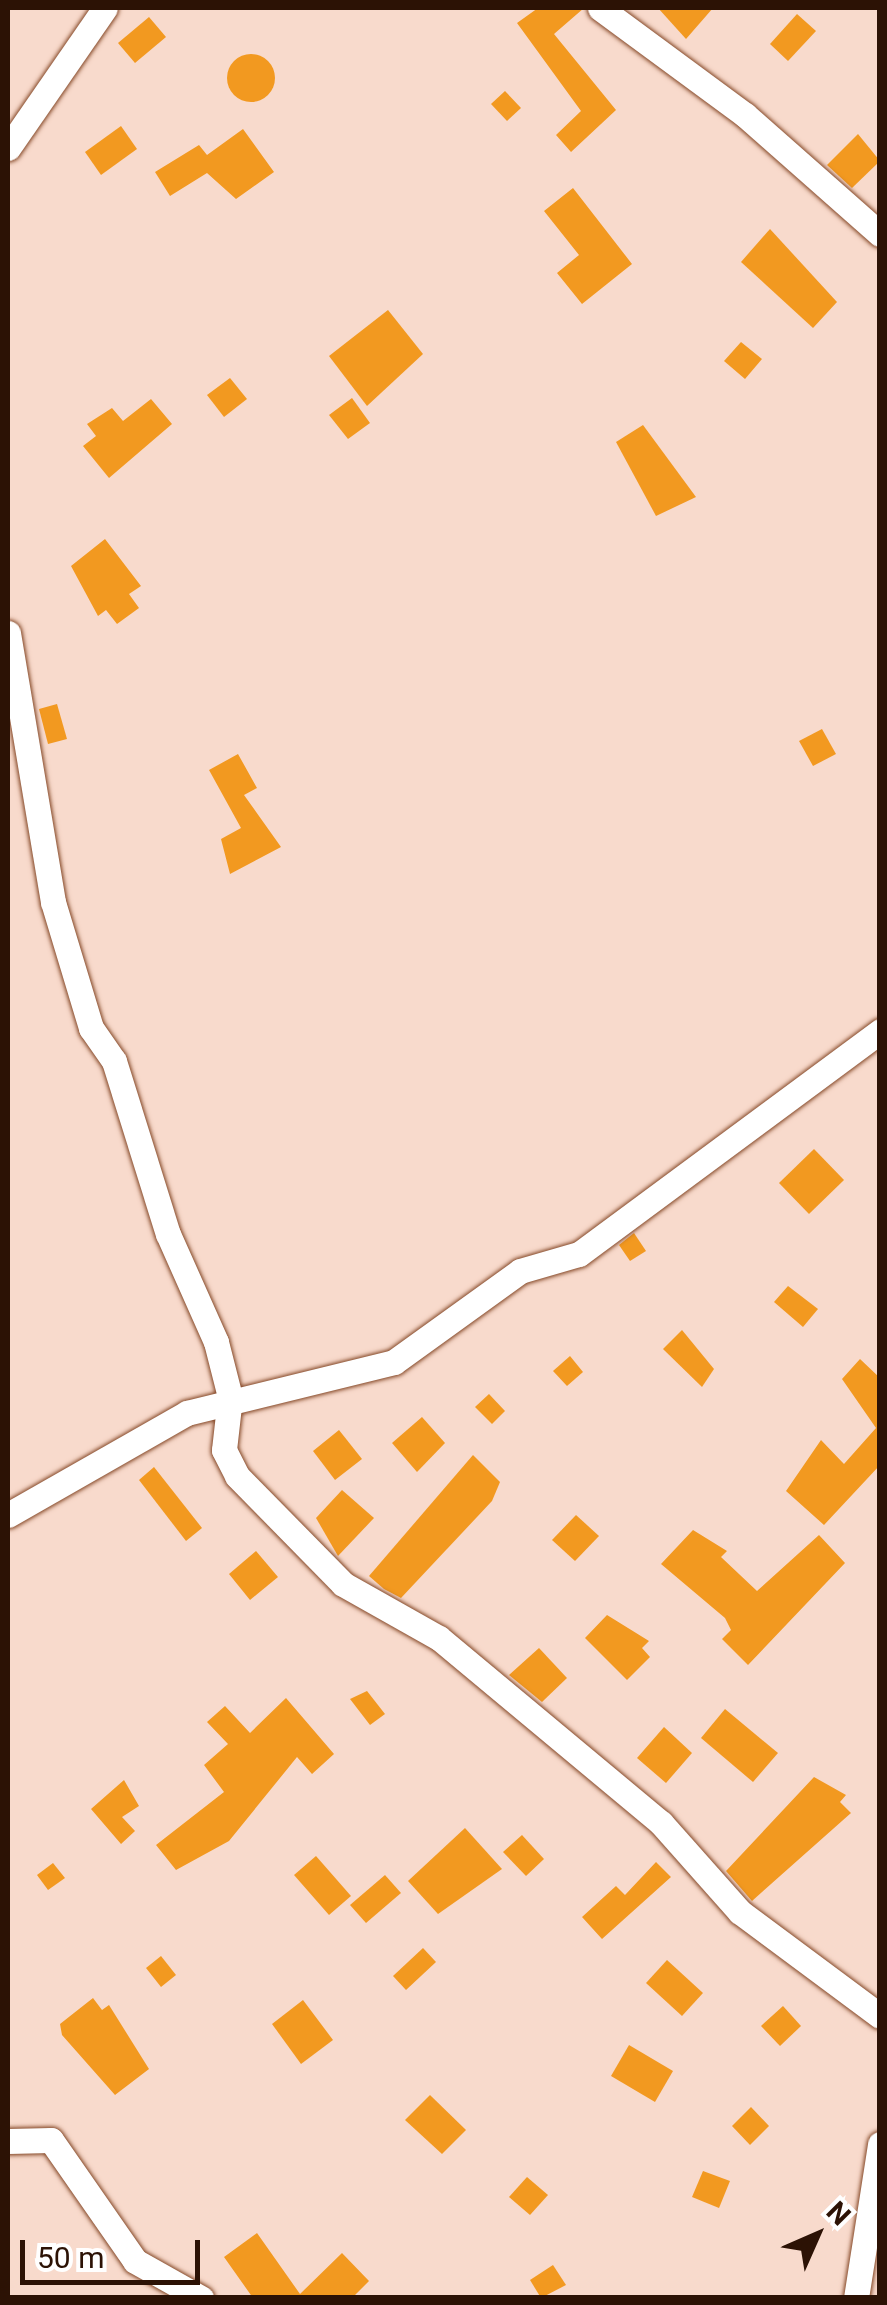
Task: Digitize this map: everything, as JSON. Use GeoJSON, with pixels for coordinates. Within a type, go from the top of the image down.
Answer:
{"type":"FeatureCollection","features":[{"type":"Feature","properties":{"kind":"street"},"geometry":{"type":"LineString","coordinates":[[8,148],[100,16],[72,8]]}},
{"type":"Feature","properties":{"kind":"street"},"geometry":{"type":"LineString","coordinates":[[617,13],[745,115],[880,234]]}},
{"type":"Feature","properties":{"kind":"street"},"geometry":{"type":"LineString","coordinates":[[8,634],[53,902],[230,1397],[224,1450],[237,1476],[320,1562],[439,1638],[660,1823],[740,1912],[880,2016]]}},
{"type":"Feature","properties":{"kind":"street"},"geometry":{"type":"LineString","coordinates":[[8,1514],[230,1397],[394,1362],[520,1272],[579,1254],[880,1032]]}},
{"type":"Feature","properties":{"kind":"street"},"geometry":{"type":"LineString","coordinates":[[8,2141],[51,2140],[135,2261],[202,2298]]}},
{"type":"Feature","properties":{"kind":"street"},"geometry":{"type":"LineString","coordinates":[[856,2298],[880,2144]]}},
{"type":"Feature","properties":{"kind":"building"},"geometry":{"type":"Polygon","coordinates":[[[538,8],[584,8],[554,34],[616,110],[571,152],[556,135],[581,111],[517,23],[538,8]]]}},
{"type":"Feature","properties":{"kind":"building"},"geometry":{"type":"Polygon","coordinates":[[[658,8],[713,8],[686,39],[658,8]]]}},
{"type":"Feature","properties":{"kind":"building"},"geometry":{"type":"Polygon","coordinates":[[[797,14],[816,31],[788,61],[770,44],[797,14]]]}},
{"type":"Feature","properties":{"kind":"building"},"geometry":{"type":"Polygon","coordinates":[[[149,17],[166,37],[135,63],[118,43],[149,17]]]}},
{"type":"Feature","properties":{"kind":"building"},"geometry":{"type":"Polygon","coordinates":[[[251,54],[268,61],[275,78],[268,95],[251,102],[234,95],[227,78],[234,61],[251,54]]]}},
{"type":"Feature","properties":{"kind":"building"},"geometry":{"type":"Polygon","coordinates":[[[505,91],[521,108],[507,121],[491,104],[505,91]]]}},
{"type":"Feature","properties":{"kind":"building"},"geometry":{"type":"Polygon","coordinates":[[[121,126],[137,149],[101,175],[85,152],[121,126]]]}},
{"type":"Feature","properties":{"kind":"building"},"geometry":{"type":"Polygon","coordinates":[[[243,129],[274,172],[236,199],[207,173],[170,196],[155,172],[199,145],[207,155],[243,129]]]}},
{"type":"Feature","properties":{"kind":"building"},"geometry":{"type":"Polygon","coordinates":[[[858,134],[880,161],[852,188],[827,165],[858,134]]]}},
{"type":"Feature","properties":{"kind":"building"},"geometry":{"type":"Polygon","coordinates":[[[573,188],[632,264],[582,304],[557,273],[579,255],[544,211],[573,188]]]}},
{"type":"Feature","properties":{"kind":"building"},"geometry":{"type":"Polygon","coordinates":[[[770,229],[837,302],[813,328],[741,262],[770,229]]]}},
{"type":"Feature","properties":{"kind":"building"},"geometry":{"type":"Polygon","coordinates":[[[388,310],[423,354],[367,406],[329,356],[388,310]]]}},
{"type":"Feature","properties":{"kind":"building"},"geometry":{"type":"Polygon","coordinates":[[[741,342],[762,359],[745,379],[724,361],[741,342]]]}},
{"type":"Feature","properties":{"kind":"building"},"geometry":{"type":"Polygon","coordinates":[[[230,378],[247,399],[224,417],[207,395],[230,378]]]}},
{"type":"Feature","properties":{"kind":"building"},"geometry":{"type":"Polygon","coordinates":[[[352,398],[370,423],[348,439],[329,415],[352,398]]]}},
{"type":"Feature","properties":{"kind":"building"},"geometry":{"type":"Polygon","coordinates":[[[151,399],[172,424],[109,478],[83,446],[96,436],[87,424],[112,408],[123,421],[151,399]]]}},
{"type":"Feature","properties":{"kind":"building"},"geometry":{"type":"Polygon","coordinates":[[[643,425],[696,497],[656,516],[616,442],[643,425]]]}},
{"type":"Feature","properties":{"kind":"building"},"geometry":{"type":"Polygon","coordinates":[[[105,539],[141,586],[129,594],[139,608],[117,624],[106,610],[98,616],[71,566],[105,539]]]}},
{"type":"Feature","properties":{"kind":"building"},"geometry":{"type":"Polygon","coordinates":[[[57,704],[67,739],[48,744],[39,709],[57,704]]]}},
{"type":"Feature","properties":{"kind":"building"},"geometry":{"type":"Polygon","coordinates":[[[822,729],[836,754],[813,766],[799,741],[822,729]]]}},
{"type":"Feature","properties":{"kind":"building"},"geometry":{"type":"Polygon","coordinates":[[[238,754],[257,788],[244,795],[281,847],[230,874],[221,839],[241,828],[209,770],[238,754]]]}},
{"type":"Feature","properties":{"kind":"building"},"geometry":{"type":"Polygon","coordinates":[[[814,1149],[844,1180],[809,1214],[779,1183],[814,1149]]]}},
{"type":"Feature","properties":{"kind":"building"},"geometry":{"type":"Polygon","coordinates":[[[634,1233],[646,1251],[630,1261],[619,1245],[634,1233]]]}},
{"type":"Feature","properties":{"kind":"building"},"geometry":{"type":"Polygon","coordinates":[[[788,1286],[818,1309],[803,1327],[774,1302],[788,1286]]]}},
{"type":"Feature","properties":{"kind":"building"},"geometry":{"type":"Polygon","coordinates":[[[682,1330],[714,1369],[702,1387],[663,1349],[682,1330]]]}},
{"type":"Feature","properties":{"kind":"building"},"geometry":{"type":"Polygon","coordinates":[[[570,1356],[583,1372],[567,1386],[553,1371],[570,1356]]]}},
{"type":"Feature","properties":{"kind":"building"},"geometry":{"type":"Polygon","coordinates":[[[860,1359],[880,1378],[880,1465],[824,1525],[786,1491],[821,1440],[844,1464],[876,1428],[842,1379],[860,1359]]]}},
{"type":"Feature","properties":{"kind":"building"},"geometry":{"type":"Polygon","coordinates":[[[489,1394],[505,1411],[492,1424],[475,1407],[489,1394]]]}},
{"type":"Feature","properties":{"kind":"building"},"geometry":{"type":"Polygon","coordinates":[[[422,1417],[445,1443],[417,1472],[392,1443],[422,1417]]]}},
{"type":"Feature","properties":{"kind":"building"},"geometry":{"type":"Polygon","coordinates":[[[339,1430],[362,1459],[335,1480],[313,1451],[339,1430]]]}},
{"type":"Feature","properties":{"kind":"building"},"geometry":{"type":"Polygon","coordinates":[[[473,1455],[500,1482],[492,1501],[401,1598],[384,1589],[369,1576],[473,1455]]]}},
{"type":"Feature","properties":{"kind":"building"},"geometry":{"type":"Polygon","coordinates":[[[154,1467],[202,1528],[186,1541],[139,1480],[154,1467]]]}},
{"type":"Feature","properties":{"kind":"building"},"geometry":{"type":"Polygon","coordinates":[[[342,1490],[374,1518],[338,1556],[316,1518],[342,1490]]]}},
{"type":"Feature","properties":{"kind":"building"},"geometry":{"type":"Polygon","coordinates":[[[576,1515],[599,1536],[575,1561],[552,1540],[576,1515]]]}},
{"type":"Feature","properties":{"kind":"building"},"geometry":{"type":"Polygon","coordinates":[[[693,1530],[727,1551],[721,1557],[757,1591],[819,1535],[845,1563],[748,1665],[722,1639],[731,1630],[725,1618],[661,1564],[693,1530]]]}},
{"type":"Feature","properties":{"kind":"building"},"geometry":{"type":"Polygon","coordinates":[[[256,1551],[278,1577],[250,1600],[229,1574],[256,1551]]]}},
{"type":"Feature","properties":{"kind":"building"},"geometry":{"type":"Polygon","coordinates":[[[607,1615],[649,1641],[642,1648],[650,1657],[627,1680],[585,1638],[607,1615]]]}},
{"type":"Feature","properties":{"kind":"building"},"geometry":{"type":"Polygon","coordinates":[[[539,1648],[567,1678],[542,1702],[509,1675],[539,1648]]]}},
{"type":"Feature","properties":{"kind":"building"},"geometry":{"type":"Polygon","coordinates":[[[367,1691],[385,1714],[370,1725],[350,1699],[367,1691]]]}},
{"type":"Feature","properties":{"kind":"building"},"geometry":{"type":"Polygon","coordinates":[[[286,1698],[334,1754],[312,1774],[297,1757],[229,1841],[176,1870],[156,1845],[224,1792],[204,1765],[228,1744],[207,1722],[225,1706],[250,1733],[286,1698]]]}},
{"type":"Feature","properties":{"kind":"building"},"geometry":{"type":"Polygon","coordinates":[[[725,1709],[778,1753],[753,1782],[701,1738],[725,1709]]]}},
{"type":"Feature","properties":{"kind":"building"},"geometry":{"type":"Polygon","coordinates":[[[664,1727],[692,1753],[666,1783],[637,1758],[664,1727]]]}},
{"type":"Feature","properties":{"kind":"building"},"geometry":{"type":"Polygon","coordinates":[[[814,1777],[846,1795],[840,1802],[851,1813],[752,1901],[726,1871],[814,1777]]]}},
{"type":"Feature","properties":{"kind":"building"},"geometry":{"type":"Polygon","coordinates":[[[124,1780],[139,1806],[122,1817],[135,1831],[121,1844],[91,1809],[124,1780]]]}},
{"type":"Feature","properties":{"kind":"building"},"geometry":{"type":"Polygon","coordinates":[[[465,1828],[502,1869],[438,1914],[408,1881],[465,1828]]]}},
{"type":"Feature","properties":{"kind":"building"},"geometry":{"type":"Polygon","coordinates":[[[522,1835],[544,1859],[526,1876],[503,1852],[522,1835]]]}},
{"type":"Feature","properties":{"kind":"building"},"geometry":{"type":"Polygon","coordinates":[[[316,1856],[351,1896],[329,1915],[294,1875],[316,1856]]]}},
{"type":"Feature","properties":{"kind":"building"},"geometry":{"type":"Polygon","coordinates":[[[656,1862],[671,1877],[602,1939],[582,1917],[616,1886],[625,1895],[656,1862]]]}},
{"type":"Feature","properties":{"kind":"building"},"geometry":{"type":"Polygon","coordinates":[[[53,1863],[65,1878],[48,1890],[37,1875],[53,1863]]]}},
{"type":"Feature","properties":{"kind":"building"},"geometry":{"type":"Polygon","coordinates":[[[385,1875],[401,1893],[366,1923],[350,1905],[385,1875]]]}},
{"type":"Feature","properties":{"kind":"building"},"geometry":{"type":"Polygon","coordinates":[[[423,1948],[436,1962],[406,1990],[393,1976],[423,1948]]]}},
{"type":"Feature","properties":{"kind":"building"},"geometry":{"type":"Polygon","coordinates":[[[161,1956],[176,1975],[161,1987],[146,1968],[161,1956]]]}},
{"type":"Feature","properties":{"kind":"building"},"geometry":{"type":"Polygon","coordinates":[[[667,1960],[703,1993],[682,2016],[646,1983],[667,1960]]]}},
{"type":"Feature","properties":{"kind":"building"},"geometry":{"type":"Polygon","coordinates":[[[93,1998],[102,2010],[109,2005],[149,2069],[115,2095],[62,2035],[60,2024],[93,1998]]]}},
{"type":"Feature","properties":{"kind":"building"},"geometry":{"type":"Polygon","coordinates":[[[303,2000],[333,2040],[301,2064],[272,2024],[303,2000]]]}},
{"type":"Feature","properties":{"kind":"building"},"geometry":{"type":"Polygon","coordinates":[[[783,2006],[801,2026],[780,2046],[761,2026],[783,2006]]]}},
{"type":"Feature","properties":{"kind":"building"},"geometry":{"type":"Polygon","coordinates":[[[629,2045],[673,2071],[655,2102],[611,2076],[629,2045]]]}},
{"type":"Feature","properties":{"kind":"building"},"geometry":{"type":"Polygon","coordinates":[[[430,2095],[466,2130],[442,2154],[405,2120],[430,2095]]]}},
{"type":"Feature","properties":{"kind":"building"},"geometry":{"type":"Polygon","coordinates":[[[751,2107],[769,2126],[750,2145],[732,2126],[751,2107]]]}},
{"type":"Feature","properties":{"kind":"building"},"geometry":{"type":"Polygon","coordinates":[[[703,2171],[730,2181],[719,2208],[692,2197],[703,2171]]]}},
{"type":"Feature","properties":{"kind":"building"},"geometry":{"type":"Polygon","coordinates":[[[527,2177],[548,2195],[530,2215],[509,2197],[527,2177]]]}},
{"type":"Feature","properties":{"kind":"building"},"geometry":{"type":"Polygon","coordinates":[[[257,2233],[300,2294],[342,2253],[369,2281],[352,2298],[253,2298],[224,2257],[257,2233]]]}},
{"type":"Feature","properties":{"kind":"building"},"geometry":{"type":"Polygon","coordinates":[[[553,2265],[566,2285],[541,2298],[530,2280],[553,2265]]]}}]}
